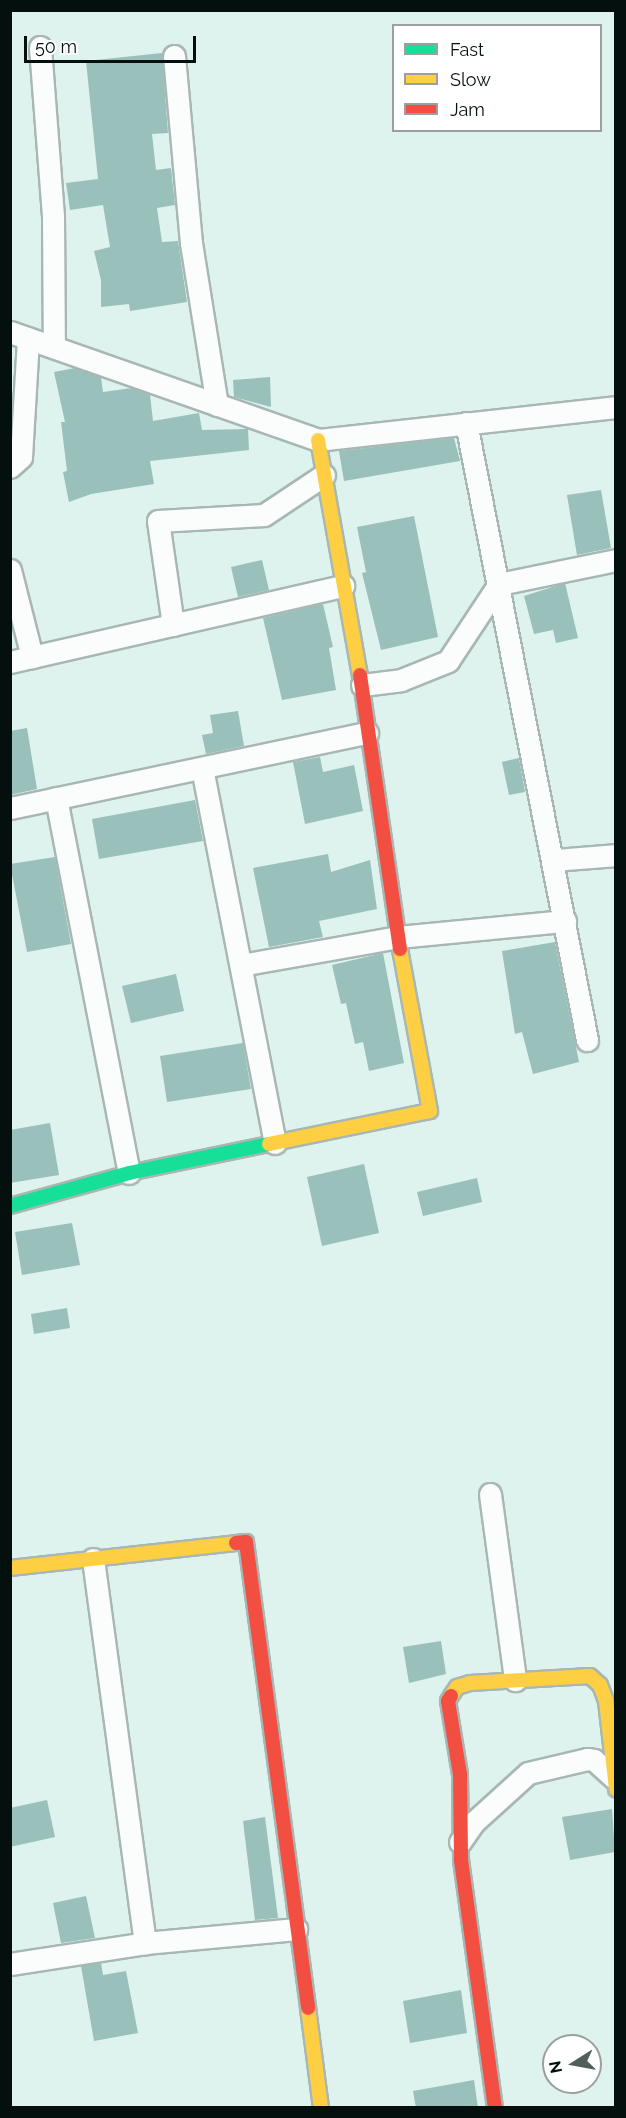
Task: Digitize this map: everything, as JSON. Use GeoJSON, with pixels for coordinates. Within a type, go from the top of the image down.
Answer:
{"type":"FeatureCollection","features":[{"type":"Feature","properties":{"kind":"street"},"geometry":{"type":"LineString","coordinates":[[40,47],[53,216],[54,347]]}},
{"type":"Feature","properties":{"kind":"street"},"geometry":{"type":"LineString","coordinates":[[174,56],[191,243],[217,405]]}},
{"type":"Feature","properties":{"kind":"street"},"geometry":{"type":"LineString","coordinates":[[10,467],[21,458],[19,335],[318,440],[615,407]]}},
{"type":"Feature","properties":{"kind":"street"},"geometry":{"type":"LineString","coordinates":[[466,423],[500,584],[587,1040]]}},
{"type":"Feature","properties":{"kind":"street"},"geometry":{"type":"LineString","coordinates":[[10,1206],[129,1173],[430,1111],[398,937],[367,733],[362,685],[342,586],[318,440]]}},
{"type":"Feature","properties":{"kind":"street"},"geometry":{"type":"LineString","coordinates":[[173,625],[158,521],[264,515],[324,475]]}},
{"type":"Feature","properties":{"kind":"street"},"geometry":{"type":"LineString","coordinates":[[362,685],[401,680],[448,661],[500,584],[615,560]]}},
{"type":"Feature","properties":{"kind":"street"},"geometry":{"type":"LineString","coordinates":[[10,570],[32,657]]}},
{"type":"Feature","properties":{"kind":"street"},"geometry":{"type":"LineString","coordinates":[[10,662],[342,586]]}},
{"type":"Feature","properties":{"kind":"street"},"geometry":{"type":"LineString","coordinates":[[10,808],[367,733]]}},
{"type":"Feature","properties":{"kind":"street"},"geometry":{"type":"LineString","coordinates":[[202,768],[275,1143]]}},
{"type":"Feature","properties":{"kind":"street"},"geometry":{"type":"LineString","coordinates":[[56,798],[129,1173]]}},
{"type":"Feature","properties":{"kind":"street"},"geometry":{"type":"LineString","coordinates":[[554,860],[615,855]]}},
{"type":"Feature","properties":{"kind":"street"},"geometry":{"type":"LineString","coordinates":[[241,965],[398,937],[565,921]]}},
{"type":"Feature","properties":{"kind":"street"},"geometry":{"type":"LineString","coordinates":[[490,1494],[515,1680]]}},
{"type":"Feature","properties":{"kind":"street"},"geometry":{"type":"LineString","coordinates":[[10,1568],[246,1542],[321,2108]]}},
{"type":"Feature","properties":{"kind":"street"},"geometry":{"type":"LineString","coordinates":[[93,1559],[145,1943]]}},
{"type":"Feature","properties":{"kind":"street"},"geometry":{"type":"LineString","coordinates":[[495,2108],[460,1842],[460,1774],[448,1701],[457,1687],[470,1683],[590,1676],[600,1685],[615,1783]]}},
{"type":"Feature","properties":{"kind":"street"},"geometry":{"type":"LineString","coordinates":[[460,1842],[474,1822],[528,1773],[587,1759],[594,1760],[615,1783]]}},
{"type":"Feature","properties":{"kind":"street"},"geometry":{"type":"LineString","coordinates":[[10,1964],[145,1943],[296,1929]]}},
{"type":"Feature","properties":{"kind":"building"},"geometry":{"type":"Polygon","coordinates":[[[162,53],[168,133],[152,134],[156,170],[171,168],[175,205],[157,208],[162,242],[178,241],[187,302],[130,311],[129,304],[101,307],[101,280],[94,251],[110,247],[103,205],[70,210],[66,183],[98,179],[86,61],[162,53]]]}},
{"type":"Feature","properties":{"kind":"building"},"geometry":{"type":"Polygon","coordinates":[[[75,368],[101,377],[103,392],[132,388],[150,395],[153,421],[199,413],[202,430],[248,429],[249,450],[150,461],[154,484],[91,494],[69,502],[63,472],[67,471],[61,422],[65,422],[54,372],[75,368]]]}},
{"type":"Feature","properties":{"kind":"building"},"geometry":{"type":"Polygon","coordinates":[[[270,377],[271,407],[234,397],[233,380],[270,377]]]}},
{"type":"Feature","properties":{"kind":"building"},"geometry":{"type":"Polygon","coordinates":[[[454,438],[460,461],[344,481],[339,451],[454,438]]]}},
{"type":"Feature","properties":{"kind":"building"},"geometry":{"type":"Polygon","coordinates":[[[601,490],[611,548],[577,555],[567,495],[601,490]]]}},
{"type":"Feature","properties":{"kind":"building"},"geometry":{"type":"Polygon","coordinates":[[[414,516],[438,637],[381,650],[362,573],[366,572],[357,527],[414,516]]]}},
{"type":"Feature","properties":{"kind":"building"},"geometry":{"type":"Polygon","coordinates":[[[262,560],[269,590],[238,597],[231,567],[262,560]]]}},
{"type":"Feature","properties":{"kind":"building"},"geometry":{"type":"Polygon","coordinates":[[[565,583],[578,638],[556,643],[553,630],[534,634],[524,596],[565,583]]]}},
{"type":"Feature","properties":{"kind":"building"},"geometry":{"type":"Polygon","coordinates":[[[323,604],[333,647],[329,648],[336,690],[282,700],[263,618],[323,604]]]}},
{"type":"Feature","properties":{"kind":"building"},"geometry":{"type":"Polygon","coordinates":[[[238,711],[244,746],[206,754],[202,735],[213,733],[210,715],[238,711]]]}},
{"type":"Feature","properties":{"kind":"building"},"geometry":{"type":"Polygon","coordinates":[[[27,728],[37,789],[10,795],[10,731],[27,728]]]}},
{"type":"Feature","properties":{"kind":"building"},"geometry":{"type":"Polygon","coordinates":[[[320,757],[323,772],[354,765],[363,811],[305,824],[293,762],[320,757]]]}},
{"type":"Feature","properties":{"kind":"building"},"geometry":{"type":"Polygon","coordinates":[[[519,758],[525,792],[509,795],[502,762],[519,758]]]}},
{"type":"Feature","properties":{"kind":"building"},"geometry":{"type":"Polygon","coordinates":[[[195,800],[203,841],[99,859],[92,819],[195,800]]]}},
{"type":"Feature","properties":{"kind":"building"},"geometry":{"type":"Polygon","coordinates":[[[328,854],[331,872],[370,860],[377,909],[319,921],[323,937],[269,947],[253,868],[328,854]]]}},
{"type":"Feature","properties":{"kind":"building"},"geometry":{"type":"Polygon","coordinates":[[[55,857],[71,944],[27,952],[10,864],[55,857]]]}},
{"type":"Feature","properties":{"kind":"building"},"geometry":{"type":"Polygon","coordinates":[[[555,942],[579,1062],[533,1074],[522,1032],[515,1034],[502,951],[555,942]]]}},
{"type":"Feature","properties":{"kind":"building"},"geometry":{"type":"Polygon","coordinates":[[[383,953],[404,1063],[369,1071],[363,1042],[355,1044],[346,1003],[341,1004],[332,965],[383,953]]]}},
{"type":"Feature","properties":{"kind":"building"},"geometry":{"type":"Polygon","coordinates":[[[176,974],[184,1011],[131,1023],[122,986],[176,974]]]}},
{"type":"Feature","properties":{"kind":"building"},"geometry":{"type":"Polygon","coordinates":[[[243,1043],[251,1089],[167,1102],[160,1056],[243,1043]]]}},
{"type":"Feature","properties":{"kind":"building"},"geometry":{"type":"Polygon","coordinates":[[[50,1123],[59,1175],[10,1183],[10,1130],[50,1123]]]}},
{"type":"Feature","properties":{"kind":"building"},"geometry":{"type":"Polygon","coordinates":[[[364,1164],[379,1233],[322,1246],[307,1177],[364,1164]]]}},
{"type":"Feature","properties":{"kind":"building"},"geometry":{"type":"Polygon","coordinates":[[[477,1178],[482,1202],[423,1216],[417,1192],[477,1178]]]}},
{"type":"Feature","properties":{"kind":"building"},"geometry":{"type":"Polygon","coordinates":[[[72,1223],[80,1265],[22,1275],[15,1232],[72,1223]]]}},
{"type":"Feature","properties":{"kind":"building"},"geometry":{"type":"Polygon","coordinates":[[[67,1308],[70,1328],[34,1334],[31,1314],[67,1308]]]}},
{"type":"Feature","properties":{"kind":"building"},"geometry":{"type":"Polygon","coordinates":[[[441,1641],[446,1674],[409,1683],[403,1647],[441,1641]]]}},
{"type":"Feature","properties":{"kind":"building"},"geometry":{"type":"Polygon","coordinates":[[[47,1800],[55,1837],[10,1847],[10,1808],[47,1800]]]}},
{"type":"Feature","properties":{"kind":"building"},"geometry":{"type":"Polygon","coordinates":[[[612,1809],[615,1852],[570,1860],[562,1817],[612,1809]]]}},
{"type":"Feature","properties":{"kind":"building"},"geometry":{"type":"Polygon","coordinates":[[[265,1817],[278,1918],[255,1920],[243,1821],[265,1817]]]}},
{"type":"Feature","properties":{"kind":"building"},"geometry":{"type":"Polygon","coordinates":[[[86,1896],[95,1938],[61,1943],[53,1903],[86,1896]]]}},
{"type":"Feature","properties":{"kind":"building"},"geometry":{"type":"Polygon","coordinates":[[[101,1963],[103,1975],[126,1971],[138,2033],[94,2041],[81,1966],[101,1963]]]}},
{"type":"Feature","properties":{"kind":"building"},"geometry":{"type":"Polygon","coordinates":[[[461,1990],[467,2033],[410,2043],[403,2001],[461,1990]]]}},
{"type":"Feature","properties":{"kind":"building"},"geometry":{"type":"Polygon","coordinates":[[[474,2080],[478,2108],[416,2108],[413,2091],[474,2080]]]}},
{"type":"Feature","properties":{"kind":"traffic: fast"},"geometry":{"type":"LineString","coordinates":[[10,1206],[129,1173],[269,1144]]}},
{"type":"Feature","properties":{"kind":"traffic: slow"},"geometry":{"type":"LineString","coordinates":[[318,440],[360,675]]}},
{"type":"Feature","properties":{"kind":"traffic: slow"},"geometry":{"type":"LineString","coordinates":[[269,1144],[430,1111],[400,949]]}},
{"type":"Feature","properties":{"kind":"traffic: slow"},"geometry":{"type":"LineString","coordinates":[[10,1568],[236,1543]]}},
{"type":"Feature","properties":{"kind":"traffic: slow"},"geometry":{"type":"LineString","coordinates":[[451,1696],[457,1687],[470,1683],[590,1676],[600,1685],[606,1701],[616,1789]]}},
{"type":"Feature","properties":{"kind":"traffic: slow"},"geometry":{"type":"LineString","coordinates":[[308,2008],[321,2108]]}},
{"type":"Feature","properties":{"kind":"traffic: jam"},"geometry":{"type":"LineString","coordinates":[[360,675],[400,949]]}},
{"type":"Feature","properties":{"kind":"traffic: jam"},"geometry":{"type":"LineString","coordinates":[[236,1543],[246,1542],[308,2008]]}},
{"type":"Feature","properties":{"kind":"traffic: jam"},"geometry":{"type":"LineString","coordinates":[[451,1696],[448,1701],[460,1774],[461,1860],[495,2108]]}}]}
